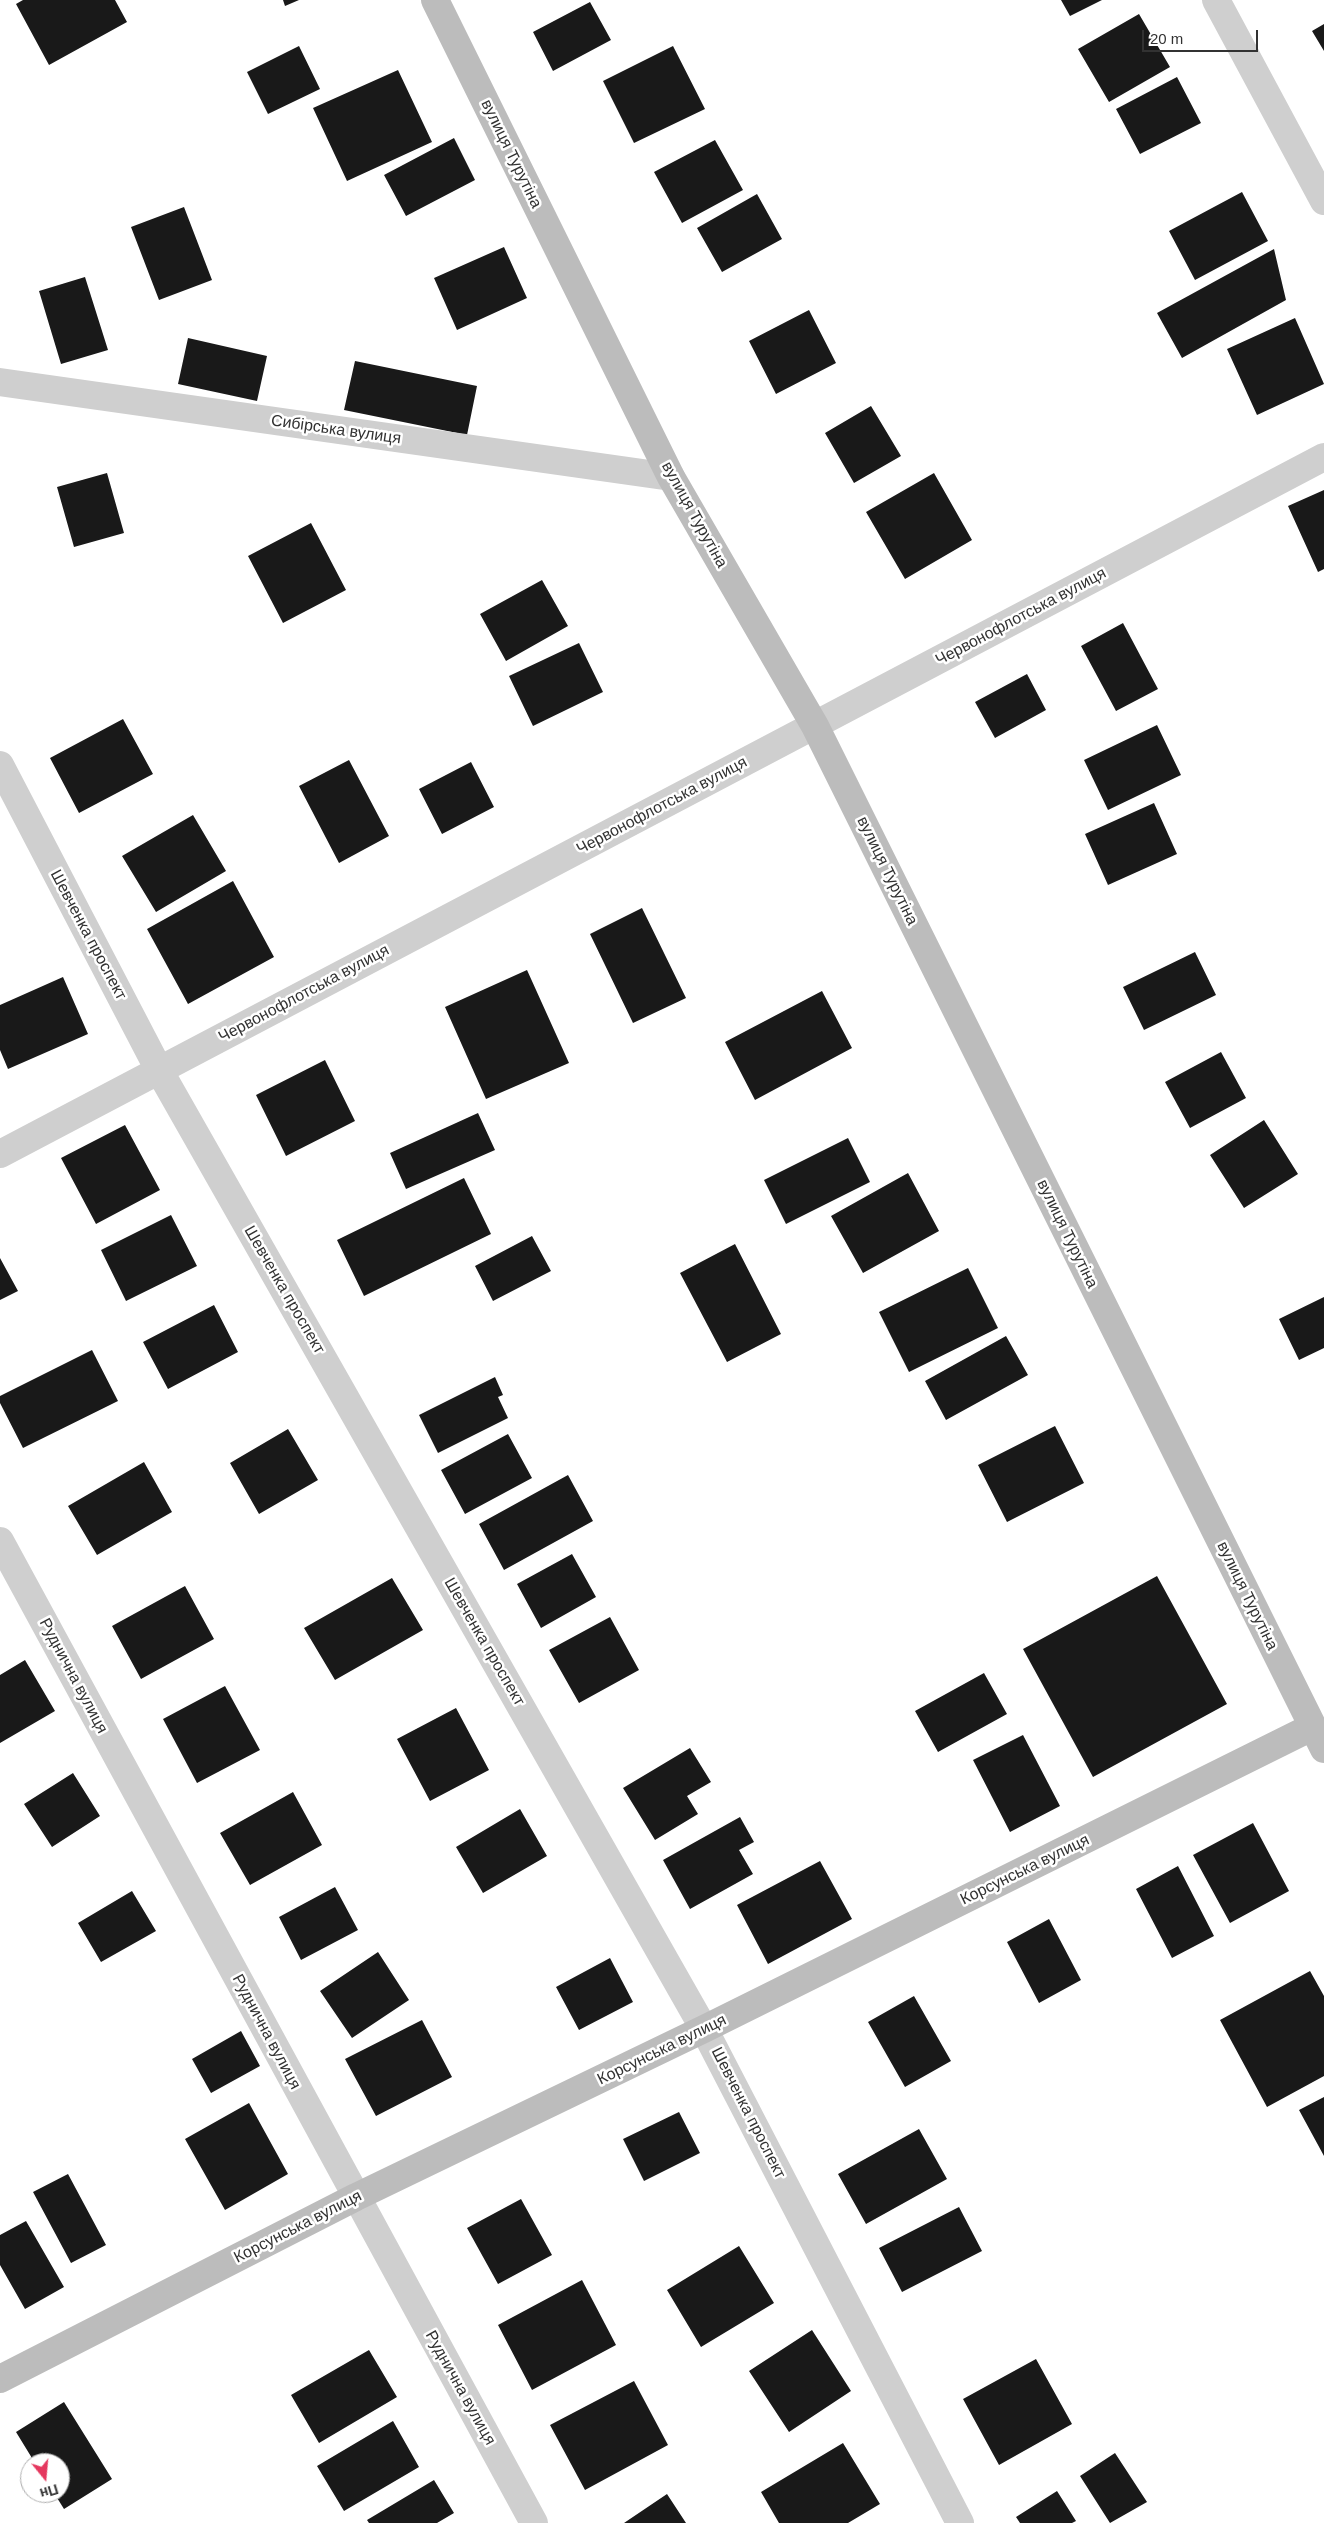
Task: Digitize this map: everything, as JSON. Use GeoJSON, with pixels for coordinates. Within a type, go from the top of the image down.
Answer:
{"type":"FeatureCollection","features":[{"type":"Feature","properties":{"kind":"street","name":"вулиця Турутіна"},"geometry":{"type":"LineString","coordinates":[[436,0],[671,477],[815,726],[1320,1733]]}},
{"type":"Feature","properties":{"kind":"street"},"geometry":{"type":"LineString","coordinates":[[1216,0],[1324,201]]}},
{"type":"Feature","properties":{"kind":"street","name":"Сибірська вулиця"},"geometry":{"type":"LineString","coordinates":[[0,382],[671,477]]}},
{"type":"Feature","properties":{"kind":"street","name":"Червонофлотська вулиця"},"geometry":{"type":"LineString","coordinates":[[0,1154],[1324,457]]}},
{"type":"Feature","properties":{"kind":"street","name":"Шевченка проспект"},"geometry":{"type":"LineString","coordinates":[[0,766],[159,1070],[704,2029],[960,2523]]}},
{"type":"Feature","properties":{"kind":"street","name":"Руднична вулиця"},"geometry":{"type":"LineString","coordinates":[[0,1541],[534,2523]]}},
{"type":"Feature","properties":{"kind":"street","name":"Корсунська вулиця"},"geometry":{"type":"LineString","coordinates":[[0,2379],[356,2197],[1320,1733]]}},
{"type":"Feature","properties":{"kind":"building"},"geometry":{"type":"Polygon","coordinates":[[[23,0],[115,0],[127,22],[49,65],[16,4],[23,0]]]}},
{"type":"Feature","properties":{"kind":"building"},"geometry":{"type":"Polygon","coordinates":[[[283,0],[299,0],[285,6],[283,0]]]}},
{"type":"Feature","properties":{"kind":"building"},"geometry":{"type":"Polygon","coordinates":[[[1061,0],[1102,0],[1070,16],[1061,0]]]}},
{"type":"Feature","properties":{"kind":"building"},"geometry":{"type":"Polygon","coordinates":[[[590,2],[611,40],[553,71],[533,32],[590,2]]]}},
{"type":"Feature","properties":{"kind":"building"},"geometry":{"type":"Polygon","coordinates":[[[1139,14],[1170,67],[1109,102],[1078,49],[1139,14]]]}},
{"type":"Feature","properties":{"kind":"building"},"geometry":{"type":"Polygon","coordinates":[[[1324,24],[1324,51],[1312,31],[1324,24]]]}},
{"type":"Feature","properties":{"kind":"building"},"geometry":{"type":"Polygon","coordinates":[[[299,46],[320,89],[268,114],[247,72],[299,46]]]}},
{"type":"Feature","properties":{"kind":"building"},"geometry":{"type":"Polygon","coordinates":[[[673,46],[705,109],[634,143],[603,81],[673,46]]]}},
{"type":"Feature","properties":{"kind":"building"},"geometry":{"type":"Polygon","coordinates":[[[398,70],[432,142],[347,181],[313,108],[398,70]]]}},
{"type":"Feature","properties":{"kind":"building"},"geometry":{"type":"Polygon","coordinates":[[[1177,77],[1201,123],[1140,154],[1116,109],[1177,77]]]}},
{"type":"Feature","properties":{"kind":"building"},"geometry":{"type":"Polygon","coordinates":[[[454,138],[475,180],[406,216],[384,175],[454,138]]]}},
{"type":"Feature","properties":{"kind":"building"},"geometry":{"type":"Polygon","coordinates":[[[715,140],[743,190],[682,223],[654,172],[715,140]]]}},
{"type":"Feature","properties":{"kind":"building"},"geometry":{"type":"Polygon","coordinates":[[[1242,192],[1268,241],[1195,280],[1169,231],[1242,192]]]}},
{"type":"Feature","properties":{"kind":"building"},"geometry":{"type":"Polygon","coordinates":[[[757,194],[782,239],[722,272],[697,228],[757,194]]]}},
{"type":"Feature","properties":{"kind":"building"},"geometry":{"type":"Polygon","coordinates":[[[184,207],[212,280],[159,300],[131,227],[184,207]]]}},
{"type":"Feature","properties":{"kind":"building"},"geometry":{"type":"Polygon","coordinates":[[[504,247],[527,298],[457,330],[434,278],[504,247]]]}},
{"type":"Feature","properties":{"kind":"building"},"geometry":{"type":"Polygon","coordinates":[[[1274,249],[1286,300],[1182,358],[1157,313],[1274,249]]]}},
{"type":"Feature","properties":{"kind":"building"},"geometry":{"type":"Polygon","coordinates":[[[85,277],[108,350],[61,364],[39,291],[85,277]]]}},
{"type":"Feature","properties":{"kind":"building"},"geometry":{"type":"Polygon","coordinates":[[[809,310],[836,363],[776,394],[749,341],[809,310]]]}},
{"type":"Feature","properties":{"kind":"building"},"geometry":{"type":"Polygon","coordinates":[[[1295,318],[1324,384],[1257,415],[1227,349],[1295,318]]]}},
{"type":"Feature","properties":{"kind":"building"},"geometry":{"type":"Polygon","coordinates":[[[188,338],[267,356],[257,401],[178,384],[188,338]]]}},
{"type":"Feature","properties":{"kind":"building"},"geometry":{"type":"Polygon","coordinates":[[[355,361],[477,386],[467,435],[344,410],[355,361]]]}},
{"type":"Feature","properties":{"kind":"building"},"geometry":{"type":"Polygon","coordinates":[[[871,406],[901,456],[854,483],[825,433],[871,406]]]}},
{"type":"Feature","properties":{"kind":"building"},"geometry":{"type":"Polygon","coordinates":[[[107,473],[124,533],[74,547],[57,487],[107,473]]]}},
{"type":"Feature","properties":{"kind":"building"},"geometry":{"type":"Polygon","coordinates":[[[934,473],[972,540],[905,579],[866,512],[934,473]]]}},
{"type":"Feature","properties":{"kind":"building"},"geometry":{"type":"Polygon","coordinates":[[[1324,490],[1324,569],[1318,572],[1288,506],[1324,490]]]}},
{"type":"Feature","properties":{"kind":"building"},"geometry":{"type":"Polygon","coordinates":[[[311,523],[346,590],[283,623],[248,556],[311,523]]]}},
{"type":"Feature","properties":{"kind":"building"},"geometry":{"type":"Polygon","coordinates":[[[542,580],[568,626],[506,661],[480,614],[542,580]]]}},
{"type":"Feature","properties":{"kind":"building"},"geometry":{"type":"Polygon","coordinates":[[[1123,623],[1158,689],[1116,711],[1081,646],[1123,623]]]}},
{"type":"Feature","properties":{"kind":"building"},"geometry":{"type":"Polygon","coordinates":[[[579,643],[603,692],[533,726],[509,676],[579,643]]]}},
{"type":"Feature","properties":{"kind":"building"},"geometry":{"type":"Polygon","coordinates":[[[1027,674],[1046,710],[995,738],[975,702],[1027,674]]]}},
{"type":"Feature","properties":{"kind":"building"},"geometry":{"type":"Polygon","coordinates":[[[123,719],[153,774],[79,813],[50,758],[123,719]]]}},
{"type":"Feature","properties":{"kind":"building"},"geometry":{"type":"Polygon","coordinates":[[[1157,725],[1181,775],[1108,810],[1084,760],[1157,725]]]}},
{"type":"Feature","properties":{"kind":"building"},"geometry":{"type":"Polygon","coordinates":[[[349,760],[389,836],[339,863],[299,786],[349,760]]]}},
{"type":"Feature","properties":{"kind":"building"},"geometry":{"type":"Polygon","coordinates":[[[471,762],[494,807],[442,834],[419,789],[471,762]]]}},
{"type":"Feature","properties":{"kind":"building"},"geometry":{"type":"Polygon","coordinates":[[[1154,803],[1177,854],[1108,885],[1085,834],[1154,803]]]}},
{"type":"Feature","properties":{"kind":"building"},"geometry":{"type":"Polygon","coordinates":[[[193,815],[226,871],[156,912],[122,856],[193,815]]]}},
{"type":"Feature","properties":{"kind":"building"},"geometry":{"type":"Polygon","coordinates":[[[233,881],[274,957],[188,1004],[147,929],[233,881]]]}},
{"type":"Feature","properties":{"kind":"building"},"geometry":{"type":"Polygon","coordinates":[[[642,908],[686,998],[633,1023],[590,934],[642,908]]]}},
{"type":"Feature","properties":{"kind":"building"},"geometry":{"type":"Polygon","coordinates":[[[1195,952],[1216,995],[1144,1030],[1123,987],[1195,952]]]}},
{"type":"Feature","properties":{"kind":"building"},"geometry":{"type":"Polygon","coordinates":[[[527,970],[569,1063],[486,1099],[445,1007],[527,970]]]}},
{"type":"Feature","properties":{"kind":"building"},"geometry":{"type":"Polygon","coordinates":[[[63,977],[88,1034],[8,1069],[0,1050],[0,1005],[63,977]]]}},
{"type":"Feature","properties":{"kind":"building"},"geometry":{"type":"Polygon","coordinates":[[[822,991],[852,1048],[755,1100],[725,1042],[822,991]]]}},
{"type":"Feature","properties":{"kind":"building"},"geometry":{"type":"Polygon","coordinates":[[[1221,1052],[1246,1098],[1190,1128],[1165,1082],[1221,1052]]]}},
{"type":"Feature","properties":{"kind":"building"},"geometry":{"type":"Polygon","coordinates":[[[325,1060],[355,1121],[286,1156],[256,1095],[325,1060]]]}},
{"type":"Feature","properties":{"kind":"building"},"geometry":{"type":"Polygon","coordinates":[[[478,1113],[495,1150],[406,1189],[390,1153],[478,1113]]]}},
{"type":"Feature","properties":{"kind":"building"},"geometry":{"type":"Polygon","coordinates":[[[1264,1120],[1298,1174],[1244,1208],[1210,1155],[1264,1120]]]}},
{"type":"Feature","properties":{"kind":"building"},"geometry":{"type":"Polygon","coordinates":[[[125,1125],[160,1190],[96,1224],[61,1158],[125,1125]]]}},
{"type":"Feature","properties":{"kind":"building"},"geometry":{"type":"Polygon","coordinates":[[[848,1138],[870,1182],[786,1224],[764,1180],[848,1138]]]}},
{"type":"Feature","properties":{"kind":"building"},"geometry":{"type":"Polygon","coordinates":[[[908,1173],[939,1231],[863,1273],[831,1216],[908,1173]]]}},
{"type":"Feature","properties":{"kind":"building"},"geometry":{"type":"Polygon","coordinates":[[[464,1178],[491,1234],[364,1296],[337,1240],[464,1178]]]}},
{"type":"Feature","properties":{"kind":"building"},"geometry":{"type":"Polygon","coordinates":[[[171,1215],[197,1266],[126,1301],[101,1250],[171,1215]]]}},
{"type":"Feature","properties":{"kind":"building"},"geometry":{"type":"Polygon","coordinates":[[[532,1236],[551,1271],[493,1301],[475,1266],[532,1236]]]}},
{"type":"Feature","properties":{"kind":"building"},"geometry":{"type":"Polygon","coordinates":[[[735,1244],[781,1334],[727,1362],[680,1273],[735,1244]]]}},
{"type":"Feature","properties":{"kind":"building"},"geometry":{"type":"Polygon","coordinates":[[[0,1258],[18,1291],[0,1300],[0,1258]]]}},
{"type":"Feature","properties":{"kind":"building"},"geometry":{"type":"Polygon","coordinates":[[[968,1268],[998,1328],[909,1372],[879,1312],[968,1268]]]}},
{"type":"Feature","properties":{"kind":"building"},"geometry":{"type":"Polygon","coordinates":[[[1324,1297],[1324,1348],[1299,1360],[1279,1319],[1324,1297]]]}},
{"type":"Feature","properties":{"kind":"building"},"geometry":{"type":"Polygon","coordinates":[[[214,1305],[238,1352],[168,1389],[143,1342],[214,1305]]]}},
{"type":"Feature","properties":{"kind":"building"},"geometry":{"type":"Polygon","coordinates":[[[1006,1336],[1028,1375],[946,1420],[925,1381],[1006,1336]]]}},
{"type":"Feature","properties":{"kind":"building"},"geometry":{"type":"Polygon","coordinates":[[[92,1350],[118,1401],[23,1448],[0,1403],[0,1396],[92,1350]]]}},
{"type":"Feature","properties":{"kind":"building"},"geometry":{"type":"Polygon","coordinates":[[[495,1377],[503,1395],[498,1397],[508,1418],[438,1453],[419,1415],[495,1377]]]}},
{"type":"Feature","properties":{"kind":"building"},"geometry":{"type":"Polygon","coordinates":[[[1055,1426],[1084,1483],[1007,1522],[978,1465],[1055,1426]]]}},
{"type":"Feature","properties":{"kind":"building"},"geometry":{"type":"Polygon","coordinates":[[[288,1429],[318,1480],[259,1514],[230,1463],[288,1429]]]}},
{"type":"Feature","properties":{"kind":"building"},"geometry":{"type":"Polygon","coordinates":[[[508,1434],[532,1478],[465,1514],[441,1470],[508,1434]]]}},
{"type":"Feature","properties":{"kind":"building"},"geometry":{"type":"Polygon","coordinates":[[[144,1462],[172,1512],[97,1555],[68,1506],[144,1462]]]}},
{"type":"Feature","properties":{"kind":"building"},"geometry":{"type":"Polygon","coordinates":[[[568,1475],[593,1521],[504,1570],[479,1524],[568,1475]]]}},
{"type":"Feature","properties":{"kind":"building"},"geometry":{"type":"Polygon","coordinates":[[[572,1554],[596,1597],[541,1628],[517,1584],[572,1554]]]}},
{"type":"Feature","properties":{"kind":"building"},"geometry":{"type":"Polygon","coordinates":[[[1157,1576],[1227,1704],[1093,1777],[1023,1649],[1157,1576]]]}},
{"type":"Feature","properties":{"kind":"building"},"geometry":{"type":"Polygon","coordinates":[[[392,1578],[423,1630],[335,1680],[304,1628],[392,1578]]]}},
{"type":"Feature","properties":{"kind":"building"},"geometry":{"type":"Polygon","coordinates":[[[185,1586],[214,1639],[141,1679],[112,1626],[185,1586]]]}},
{"type":"Feature","properties":{"kind":"building"},"geometry":{"type":"Polygon","coordinates":[[[610,1617],[639,1670],[579,1703],[549,1650],[610,1617]]]}},
{"type":"Feature","properties":{"kind":"building"},"geometry":{"type":"Polygon","coordinates":[[[25,1660],[55,1711],[0,1743],[0,1675],[25,1660]]]}},
{"type":"Feature","properties":{"kind":"building"},"geometry":{"type":"Polygon","coordinates":[[[984,1673],[1007,1714],[938,1752],[915,1711],[984,1673]]]}},
{"type":"Feature","properties":{"kind":"building"},"geometry":{"type":"Polygon","coordinates":[[[225,1686],[260,1750],[197,1783],[163,1719],[225,1686]]]}},
{"type":"Feature","properties":{"kind":"building"},"geometry":{"type":"Polygon","coordinates":[[[456,1708],[489,1770],[430,1801],[397,1739],[456,1708]]]}},
{"type":"Feature","properties":{"kind":"building"},"geometry":{"type":"Polygon","coordinates":[[[1023,1735],[1060,1806],[1010,1832],[973,1760],[1023,1735]]]}},
{"type":"Feature","properties":{"kind":"building"},"geometry":{"type":"Polygon","coordinates":[[[690,1748],[711,1782],[687,1796],[698,1814],[655,1840],[623,1788],[690,1748]]]}},
{"type":"Feature","properties":{"kind":"building"},"geometry":{"type":"Polygon","coordinates":[[[73,1773],[100,1816],[52,1847],[24,1804],[73,1773]]]}},
{"type":"Feature","properties":{"kind":"building"},"geometry":{"type":"Polygon","coordinates":[[[293,1792],[322,1845],[250,1885],[220,1833],[293,1792]]]}},
{"type":"Feature","properties":{"kind":"building"},"geometry":{"type":"Polygon","coordinates":[[[520,1809],[547,1856],[483,1893],[456,1847],[520,1809]]]}},
{"type":"Feature","properties":{"kind":"building"},"geometry":{"type":"Polygon","coordinates":[[[740,1817],[754,1842],[739,1850],[753,1874],[690,1909],[663,1860],[740,1817]]]}},
{"type":"Feature","properties":{"kind":"building"},"geometry":{"type":"Polygon","coordinates":[[[1253,1823],[1289,1891],[1230,1923],[1193,1855],[1253,1823]]]}},
{"type":"Feature","properties":{"kind":"building"},"geometry":{"type":"Polygon","coordinates":[[[820,1861],[852,1919],[768,1964],[737,1905],[820,1861]]]}},
{"type":"Feature","properties":{"kind":"building"},"geometry":{"type":"Polygon","coordinates":[[[1178,1866],[1214,1936],[1172,1958],[1136,1889],[1178,1866]]]}},
{"type":"Feature","properties":{"kind":"building"},"geometry":{"type":"Polygon","coordinates":[[[335,1887],[358,1930],[301,1960],[279,1917],[335,1887]]]}},
{"type":"Feature","properties":{"kind":"building"},"geometry":{"type":"Polygon","coordinates":[[[132,1891],[156,1931],[101,1962],[78,1923],[132,1891]]]}},
{"type":"Feature","properties":{"kind":"building"},"geometry":{"type":"Polygon","coordinates":[[[1049,1919],[1081,1980],[1039,2003],[1007,1942],[1049,1919]]]}},
{"type":"Feature","properties":{"kind":"building"},"geometry":{"type":"Polygon","coordinates":[[[378,1952],[409,2000],[352,2038],[320,1991],[378,1952]]]}},
{"type":"Feature","properties":{"kind":"building"},"geometry":{"type":"Polygon","coordinates":[[[610,1958],[633,2002],[579,2030],[556,1987],[610,1958]]]}},
{"type":"Feature","properties":{"kind":"building"},"geometry":{"type":"Polygon","coordinates":[[[1310,1971],[1324,1996],[1324,2076],[1267,2107],[1220,2020],[1310,1971]]]}},
{"type":"Feature","properties":{"kind":"building"},"geometry":{"type":"Polygon","coordinates":[[[914,1996],[951,2061],[905,2087],[868,2022],[914,1996]]]}},
{"type":"Feature","properties":{"kind":"building"},"geometry":{"type":"Polygon","coordinates":[[[422,2020],[452,2077],[376,2116],[345,2059],[422,2020]]]}},
{"type":"Feature","properties":{"kind":"building"},"geometry":{"type":"Polygon","coordinates":[[[241,2031],[260,2066],[211,2093],[192,2059],[241,2031]]]}},
{"type":"Feature","properties":{"kind":"building"},"geometry":{"type":"Polygon","coordinates":[[[1324,2097],[1324,2156],[1299,2110],[1324,2097]]]}},
{"type":"Feature","properties":{"kind":"building"},"geometry":{"type":"Polygon","coordinates":[[[249,2103],[288,2174],[225,2210],[185,2139],[249,2103]]]}},
{"type":"Feature","properties":{"kind":"building"},"geometry":{"type":"Polygon","coordinates":[[[679,2112],[700,2153],[644,2181],[623,2139],[679,2112]]]}},
{"type":"Feature","properties":{"kind":"building"},"geometry":{"type":"Polygon","coordinates":[[[919,2129],[947,2179],[866,2224],[838,2174],[919,2129]]]}},
{"type":"Feature","properties":{"kind":"building"},"geometry":{"type":"Polygon","coordinates":[[[68,2174],[106,2245],[71,2263],[33,2192],[68,2174]]]}},
{"type":"Feature","properties":{"kind":"building"},"geometry":{"type":"Polygon","coordinates":[[[521,2199],[552,2255],[498,2284],[467,2228],[521,2199]]]}},
{"type":"Feature","properties":{"kind":"building"},"geometry":{"type":"Polygon","coordinates":[[[959,2207],[982,2251],[902,2292],[879,2248],[959,2207]]]}},
{"type":"Feature","properties":{"kind":"building"},"geometry":{"type":"Polygon","coordinates":[[[26,2221],[64,2287],[25,2309],[0,2265],[0,2235],[26,2221]]]}},
{"type":"Feature","properties":{"kind":"building"},"geometry":{"type":"Polygon","coordinates":[[[739,2246],[774,2303],[701,2347],[667,2290],[739,2246]]]}},
{"type":"Feature","properties":{"kind":"building"},"geometry":{"type":"Polygon","coordinates":[[[582,2280],[616,2345],[532,2390],[498,2325],[582,2280]]]}},
{"type":"Feature","properties":{"kind":"building"},"geometry":{"type":"Polygon","coordinates":[[[812,2330],[851,2391],[789,2432],[749,2371],[812,2330]]]}},
{"type":"Feature","properties":{"kind":"building"},"geometry":{"type":"Polygon","coordinates":[[[369,2350],[397,2397],[319,2443],[291,2395],[369,2350]]]}},
{"type":"Feature","properties":{"kind":"building"},"geometry":{"type":"Polygon","coordinates":[[[1036,2359],[1072,2424],[999,2465],[963,2399],[1036,2359]]]}},
{"type":"Feature","properties":{"kind":"building"},"geometry":{"type":"Polygon","coordinates":[[[634,2381],[668,2445],[585,2490],[550,2425],[634,2381]]]}},
{"type":"Feature","properties":{"kind":"building"},"geometry":{"type":"Polygon","coordinates":[[[64,2402],[112,2479],[64,2509],[60,2503],[70,2503],[70,2453],[29,2453],[16,2432],[64,2402]]]}},
{"type":"Feature","properties":{"kind":"building"},"geometry":{"type":"Polygon","coordinates":[[[393,2421],[419,2467],[344,2511],[317,2466],[393,2421]]]}},
{"type":"Feature","properties":{"kind":"building"},"geometry":{"type":"Polygon","coordinates":[[[843,2443],[880,2504],[848,2523],[779,2523],[761,2492],[843,2443]]]}},
{"type":"Feature","properties":{"kind":"building"},"geometry":{"type":"Polygon","coordinates":[[[1115,2453],[1147,2502],[1110,2523],[1080,2476],[1115,2453]]]}},
{"type":"Feature","properties":{"kind":"building"},"geometry":{"type":"Polygon","coordinates":[[[434,2480],[454,2513],[437,2523],[369,2523],[367,2520],[434,2480]]]}},
{"type":"Feature","properties":{"kind":"building"},"geometry":{"type":"Polygon","coordinates":[[[1057,2491],[1076,2521],[1072,2523],[1020,2523],[1016,2517],[1057,2491]]]}},
{"type":"Feature","properties":{"kind":"building"},"geometry":{"type":"Polygon","coordinates":[[[667,2494],[686,2523],[624,2523],[667,2494]]]}}]}
